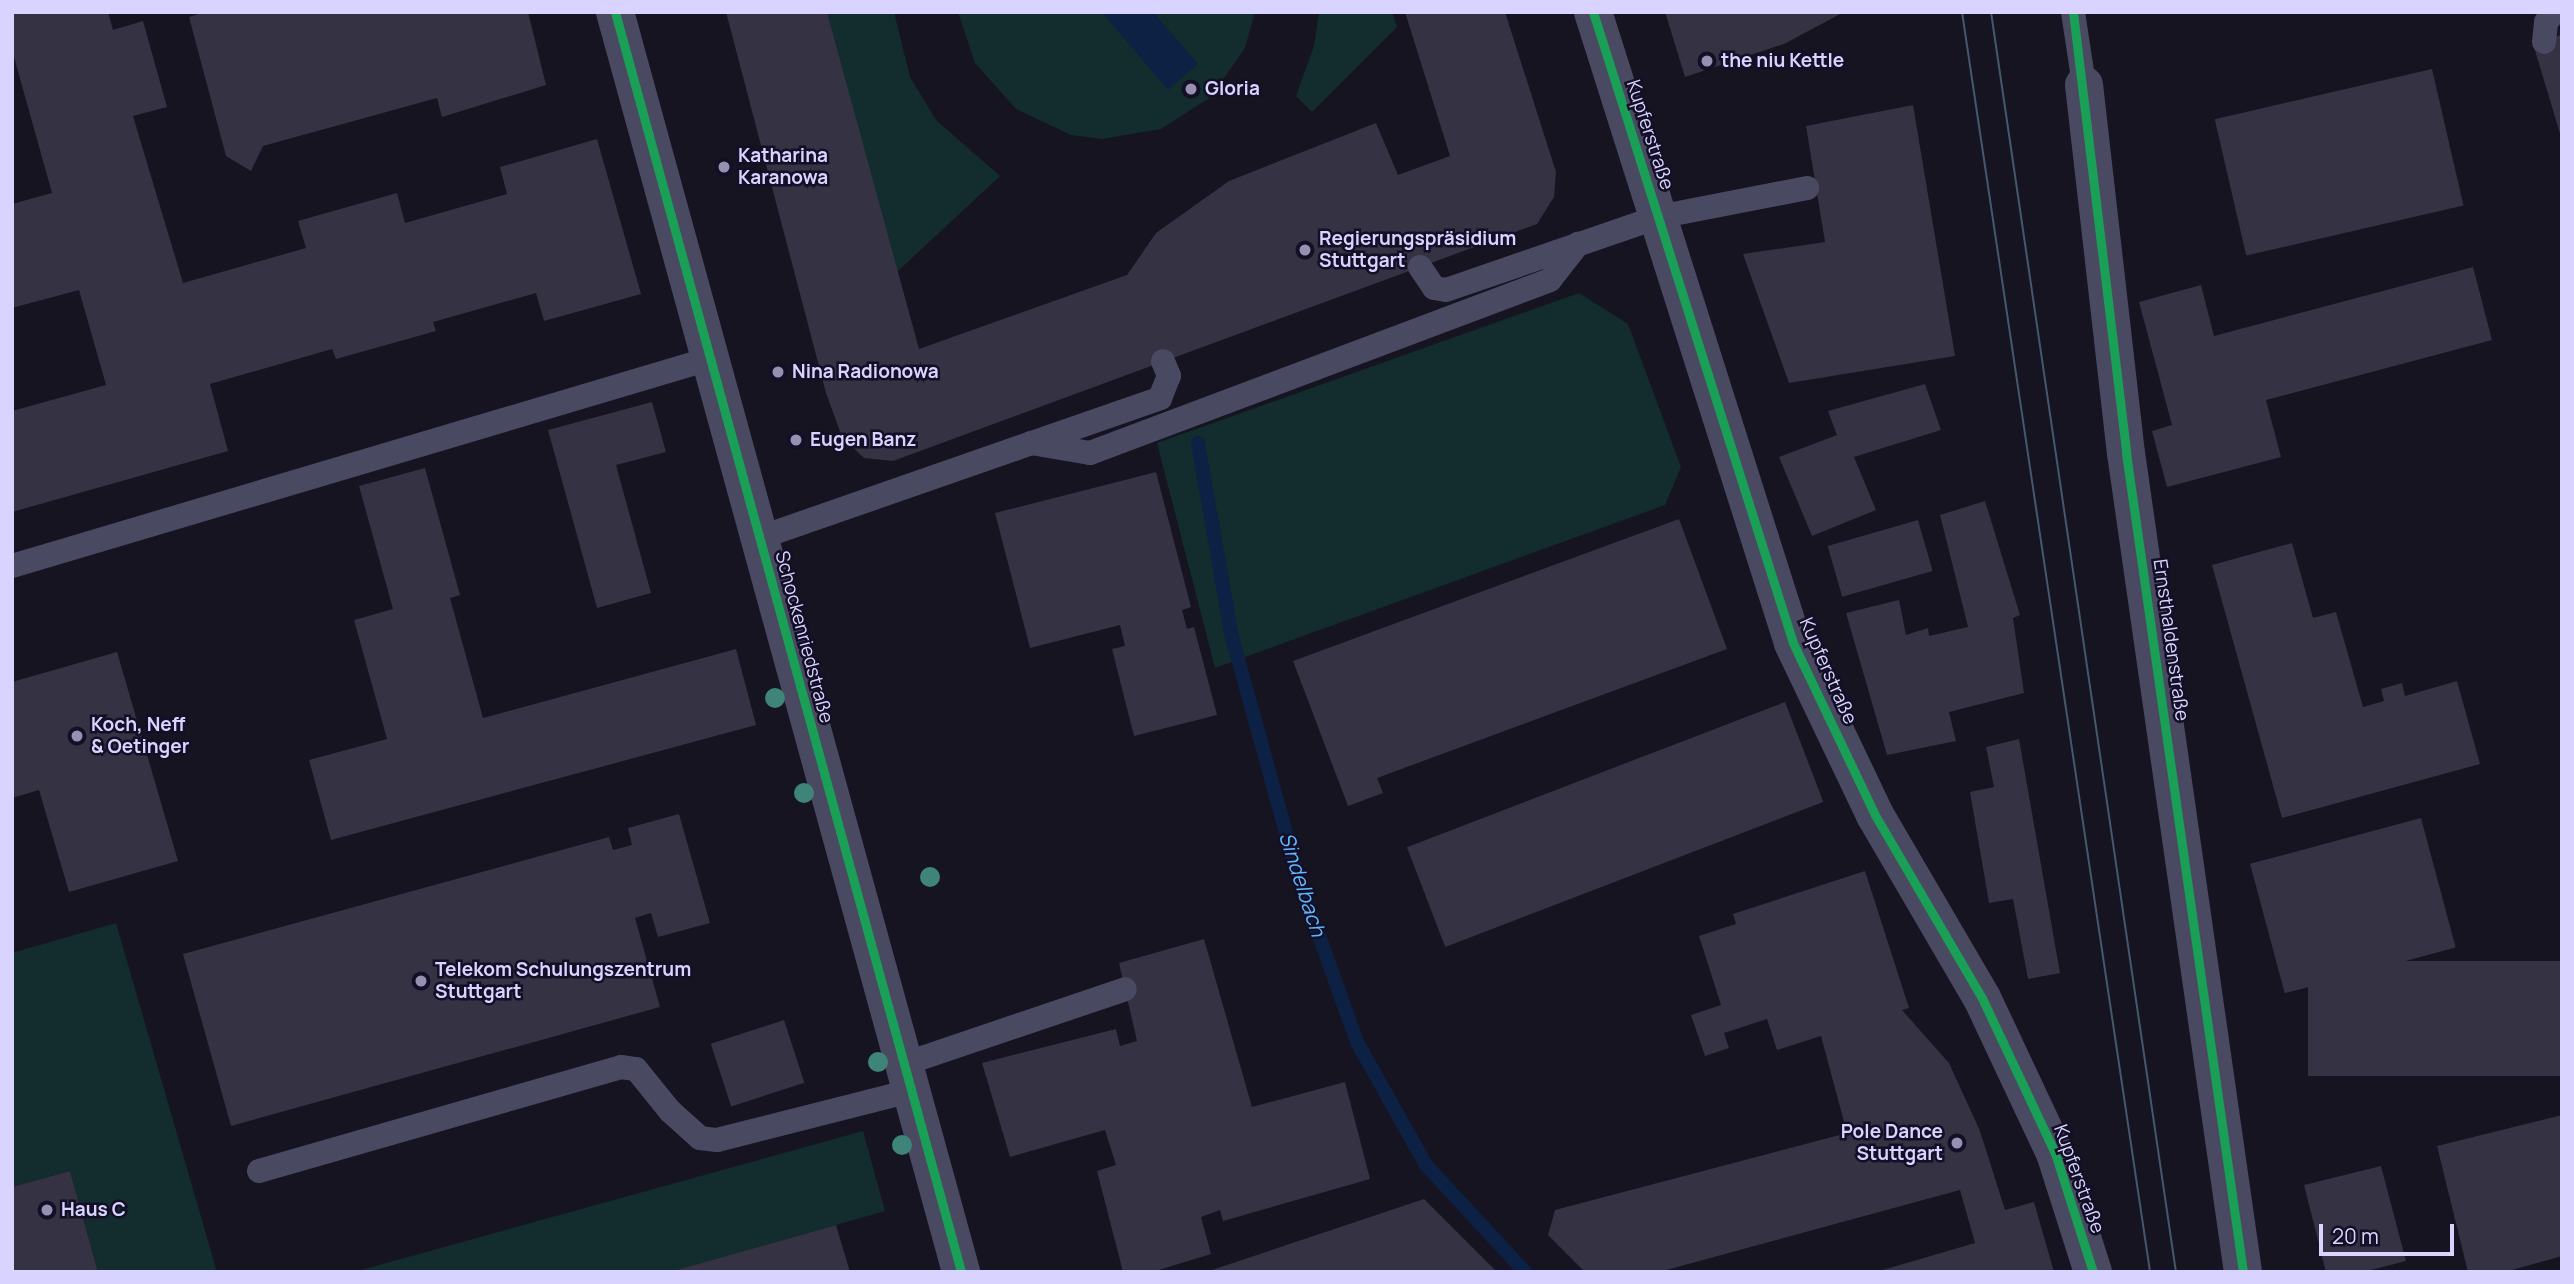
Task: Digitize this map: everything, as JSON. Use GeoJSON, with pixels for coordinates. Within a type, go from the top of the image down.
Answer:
{"type":"FeatureCollection","features":[{"type":"Feature","properties":{"kind":"street","name":"Schockenriedstraße"},"geometry":{"type":"LineString","coordinates":[[615,12],[961,1272]]}},
{"type":"Feature","properties":{"kind":"street","name":"Kupferstraße"},"geometry":{"type":"LineString","coordinates":[[1593,12],[1793,643],[1875,815],[1982,998],[2055,1153],[2094,1272]]}},
{"type":"Feature","properties":{"kind":"street","name":"Ernsthaldenstraße"},"geometry":{"type":"LineString","coordinates":[[2084,85],[2126,453],[2243,1272]]}},
{"type":"Feature","properties":{"kind":"lane","name":"Ernsthaldenstraße"},"geometry":{"type":"LineString","coordinates":[[2073,12],[2084,85]]}},
{"type":"Feature","properties":{"kind":"lane"},"geometry":{"type":"LineString","coordinates":[[2544,42],[2546,22],[2555,12]]}},
{"type":"Feature","properties":{"kind":"lane"},"geometry":{"type":"LineString","coordinates":[[1420,267],[1434,288],[1446,290],[1658,217],[1807,188]]}},
{"type":"Feature","properties":{"kind":"lane"},"geometry":{"type":"LineString","coordinates":[[1031,443],[1090,453],[1550,281],[1578,244]]}},
{"type":"Feature","properties":{"kind":"lane"},"geometry":{"type":"LineString","coordinates":[[12,566],[709,359]]}},
{"type":"Feature","properties":{"kind":"lane"},"geometry":{"type":"LineString","coordinates":[[759,538],[1160,398],[1169,376],[1163,361]]}},
{"type":"Feature","properties":{"kind":"lane"},"geometry":{"type":"LineString","coordinates":[[259,1171],[621,1067],[636,1069],[670,1111],[700,1138],[717,1140],[908,1077],[1125,989]]}},
{"type":"Feature","properties":{"kind":"green space"},"geometry":{"type":"Polygon","coordinates":[[[827,12],[894,12],[910,77],[936,120],[1000,176],[897,272],[827,12]]]}},
{"type":"Feature","properties":{"kind":"green space"},"geometry":{"type":"Polygon","coordinates":[[[958,12],[1255,12],[1245,48],[1211,97],[1161,129],[1102,139],[1071,135],[1016,109],[975,63],[958,12]]]}},
{"type":"Feature","properties":{"kind":"green space"},"geometry":{"type":"Polygon","coordinates":[[[1319,12],[1392,12],[1397,27],[1312,112],[1296,96],[1314,46],[1319,12]]]}},
{"type":"Feature","properties":{"kind":"green space"},"geometry":{"type":"Polygon","coordinates":[[[1579,293],[1628,324],[1681,467],[1665,505],[1215,668],[1157,443],[1579,293]]]}},
{"type":"Feature","properties":{"kind":"green space"},"geometry":{"type":"Polygon","coordinates":[[[116,923],[217,1272],[98,1272],[70,1171],[12,1187],[12,953],[116,923]]]}},
{"type":"Feature","properties":{"kind":"green space"},"geometry":{"type":"Polygon","coordinates":[[[863,1131],[885,1211],[670,1272],[354,1272],[863,1131]]]}},
{"type":"Feature","properties":{"kind":"water"},"geometry":{"type":"Polygon","coordinates":[[[1102,12],[1153,12],[1198,64],[1168,90],[1102,12]]]}},
{"type":"Feature","properties":{"kind":"building"},"geometry":{"type":"Polygon","coordinates":[[[12,12],[108,12],[113,30],[143,21],[167,107],[133,116],[183,283],[306,248],[298,221],[397,193],[405,223],[507,194],[500,167],[597,139],[641,294],[544,321],[536,293],[433,322],[436,331],[336,359],[332,349],[210,384],[228,451],[12,512],[12,411],[106,385],[79,290],[12,308],[12,204],[52,193],[12,50],[12,12]]]}},
{"type":"Feature","properties":{"kind":"building"},"geometry":{"type":"Polygon","coordinates":[[[205,12],[528,12],[546,85],[442,117],[437,98],[263,146],[251,171],[226,156],[189,17],[205,12]]]}},
{"type":"Feature","properties":{"kind":"building","name":"Regierungspräsidium Stuttgart"},"geometry":{"type":"Polygon","coordinates":[[[726,12],[827,12],[919,349],[1127,275],[1156,233],[1229,181],[1376,123],[1398,175],[1450,156],[1405,12],[1505,12],[1556,172],[1554,197],[1537,224],[893,461],[864,458],[842,437],[826,393],[726,12]]]}},
{"type":"Feature","properties":{"kind":"building","name":"the niu Kettle"},"geometry":{"type":"Polygon","coordinates":[[[1665,12],[1844,12],[1784,44],[1685,77],[1665,12]]]}},
{"type":"Feature","properties":{"kind":"building"},"geometry":{"type":"Polygon","coordinates":[[[2562,34],[2562,137],[2561,137],[2534,47],[2562,34]]]}},
{"type":"Feature","properties":{"kind":"building"},"geometry":{"type":"Polygon","coordinates":[[[2432,69],[2463,205],[2246,256],[2215,119],[2432,69]]]}},
{"type":"Feature","properties":{"kind":"building"},"geometry":{"type":"Polygon","coordinates":[[[1913,105],[1955,356],[1789,383],[1743,254],[1825,242],[1806,126],[1913,105]]]}},
{"type":"Feature","properties":{"kind":"building"},"geometry":{"type":"Polygon","coordinates":[[[2473,267],[2492,340],[2266,400],[2281,457],[2167,487],[2152,431],[2172,425],[2139,302],[2201,285],[2214,336],[2473,267]]]}},
{"type":"Feature","properties":{"kind":"building"},"geometry":{"type":"Polygon","coordinates":[[[1925,384],[1941,430],[1854,457],[1876,510],[1812,536],[1779,457],[1837,435],[1828,411],[1925,384]]]}},
{"type":"Feature","properties":{"kind":"building"},"geometry":{"type":"Polygon","coordinates":[[[652,402],[666,452],[616,465],[651,593],[597,608],[548,430],[652,402]]]}},
{"type":"Feature","properties":{"kind":"building"},"geometry":{"type":"Polygon","coordinates":[[[425,468],[460,595],[450,598],[483,718],[736,649],[756,725],[331,840],[309,760],[387,739],[354,620],[393,609],[359,486],[425,468]]]}},
{"type":"Feature","properties":{"kind":"building"},"geometry":{"type":"Polygon","coordinates":[[[1156,472],[1191,607],[1182,610],[1187,629],[1194,627],[1217,715],[1134,736],[1112,649],[1125,646],[1120,625],[1030,648],[995,513],[1156,472]]]}},
{"type":"Feature","properties":{"kind":"building"},"geometry":{"type":"Polygon","coordinates":[[[1985,501],[2020,615],[2013,618],[2024,693],[1949,712],[1956,741],[1887,755],[1846,613],[1899,600],[1906,635],[1928,628],[1929,636],[1968,627],[1940,515],[1985,501]]]}},
{"type":"Feature","properties":{"kind":"building"},"geometry":{"type":"Polygon","coordinates":[[[1679,519],[1727,649],[1377,778],[1383,793],[1348,806],[1293,661],[1679,519]]]}},
{"type":"Feature","properties":{"kind":"building"},"geometry":{"type":"Polygon","coordinates":[[[1918,520],[1933,571],[1842,597],[1828,546],[1918,520]]]}},
{"type":"Feature","properties":{"kind":"building"},"geometry":{"type":"Polygon","coordinates":[[[2292,543],[2313,618],[2336,612],[2363,707],[2384,701],[2381,689],[2402,683],[2405,696],[2457,681],[2480,764],[2282,818],[2212,565],[2292,543]]]}},
{"type":"Feature","properties":{"kind":"building","name":"Koch, Neff & Oetinger"},"geometry":{"type":"Polygon","coordinates":[[[117,652],[178,861],[69,892],[39,790],[12,798],[12,682],[117,652]]]}},
{"type":"Feature","properties":{"kind":"building"},"geometry":{"type":"Polygon","coordinates":[[[1785,702],[1823,802],[1445,947],[1407,847],[1785,702]]]}},
{"type":"Feature","properties":{"kind":"building"},"geometry":{"type":"Polygon","coordinates":[[[2019,739],[2060,973],[2028,979],[2013,899],[1989,903],[1970,792],[1994,787],[1986,747],[2019,739]]]}},
{"type":"Feature","properties":{"kind":"building","name":"Telekom Schulungszentrum Stuttgart"},"geometry":{"type":"Polygon","coordinates":[[[679,814],[710,923],[658,937],[651,913],[635,918],[660,1007],[231,1126],[183,954],[609,837],[613,850],[632,845],[628,828],[679,814]]]}},
{"type":"Feature","properties":{"kind":"building"},"geometry":{"type":"Polygon","coordinates":[[[2421,818],[2456,947],[2285,993],[2250,864],[2421,818]]]}},
{"type":"Feature","properties":{"kind":"building"},"geometry":{"type":"Polygon","coordinates":[[[1865,871],[1909,1008],[1902,1010],[1949,1063],[1980,1131],[2005,1210],[2034,1202],[2054,1272],[1876,1272],[1975,1243],[1960,1190],[1659,1272],[1585,1272],[1548,1235],[1555,1210],[1847,1133],[1821,1036],[1777,1050],[1767,1019],[1724,1033],[1729,1048],[1705,1056],[1691,1015],[1721,1005],[1699,936],[1736,924],[1733,914],[1865,871]]]}},
{"type":"Feature","properties":{"kind":"building"},"geometry":{"type":"Polygon","coordinates":[[[1204,939],[1252,1107],[1345,1082],[1370,1179],[1223,1221],[1220,1210],[1201,1217],[1211,1254],[1152,1272],[1123,1272],[1097,1171],[1116,1165],[1105,1130],[1010,1157],[982,1063],[1116,1029],[1120,1046],[1137,1041],[1119,963],[1204,939]]]}},
{"type":"Feature","properties":{"kind":"building"},"geometry":{"type":"Polygon","coordinates":[[[2308,961],[2562,961],[2562,1076],[2308,1076],[2308,961]]]}},
{"type":"Feature","properties":{"kind":"building"},"geometry":{"type":"Polygon","coordinates":[[[784,1020],[804,1083],[731,1107],[711,1044],[784,1020]]]}},
{"type":"Feature","properties":{"kind":"building"},"geometry":{"type":"Polygon","coordinates":[[[2562,1115],[2562,1256],[2505,1272],[2468,1272],[2437,1146],[2562,1115]]]}},
{"type":"Feature","properties":{"kind":"building"},"geometry":{"type":"Polygon","coordinates":[[[2381,1166],[2406,1261],[2363,1272],[2326,1272],[2304,1185],[2381,1166]]]}},
{"type":"Feature","properties":{"kind":"building","name":"Haus C"},"geometry":{"type":"Polygon","coordinates":[[[70,1171],[98,1272],[12,1272],[12,1187],[70,1171]]]}},
{"type":"Feature","properties":{"kind":"building"},"geometry":{"type":"Polygon","coordinates":[[[1424,1199],[1497,1272],[1209,1272],[1209,1271],[1424,1199]]]}},
{"type":"Feature","properties":{"kind":"building"},"geometry":{"type":"Polygon","coordinates":[[[836,1225],[850,1272],[673,1272],[673,1271],[836,1225]]]}},
{"type":"Feature","properties":{"kind":"waterway","name":"Sindelbach"},"geometry":{"type":"LineString","coordinates":[[1198,443],[1232,637],[1298,877],[1357,1042],[1426,1165],[1525,1272]]}},
{"type":"Feature","properties":{"kind":"tram line"},"geometry":{"type":"LineString","coordinates":[[1962,12],[2150,1272]]}},
{"type":"Feature","properties":{"kind":"tram line"},"geometry":{"type":"LineString","coordinates":[[1991,12],[2176,1272]]}},
{"type":"Feature","properties":{"kind":"cycle path"},"geometry":{"type":"LineString","coordinates":[[615,12],[961,1272]]}},
{"type":"Feature","properties":{"kind":"cycle path"},"geometry":{"type":"LineString","coordinates":[[1593,12],[1793,643],[1875,815],[1982,998],[2055,1153],[2093,1272]]}},
{"type":"Feature","properties":{"kind":"cycle path"},"geometry":{"type":"LineString","coordinates":[[2073,12],[2126,453],[2243,1272]]}},
{"type":"Feature","properties":{"kind":"place","name":"the niu Kettle"},"geometry":{"type":"Point","coordinates":[1707,61]}},
{"type":"Feature","properties":{"kind":"place","name":"Gloria"},"geometry":{"type":"Point","coordinates":[1191,89]}},
{"type":"Feature","properties":{"kind":"place","name":"Katharina Karanowa"},"geometry":{"type":"Point","coordinates":[724,167]}},
{"type":"Feature","properties":{"kind":"place","name":"Regierungspräsidium Stuttgart"},"geometry":{"type":"Point","coordinates":[1305,250]}},
{"type":"Feature","properties":{"kind":"place","name":"Nina Radionowa"},"geometry":{"type":"Point","coordinates":[778,372]}},
{"type":"Feature","properties":{"kind":"place","name":"Eugen Banz"},"geometry":{"type":"Point","coordinates":[796,440]}},
{"type":"Feature","properties":{"kind":"place","name":"Koch, Neff & Oetinger"},"geometry":{"type":"Point","coordinates":[77,736]}},
{"type":"Feature","properties":{"kind":"place","name":"Telekom Schulungszentrum Stuttgart"},"geometry":{"type":"Point","coordinates":[421,981]}},
{"type":"Feature","properties":{"kind":"place","name":"Pole Dance Stuttgart"},"geometry":{"type":"Point","coordinates":[1957,1143]}},
{"type":"Feature","properties":{"kind":"place","name":"Haus C"},"geometry":{"type":"Point","coordinates":[47,1210]}}]}
